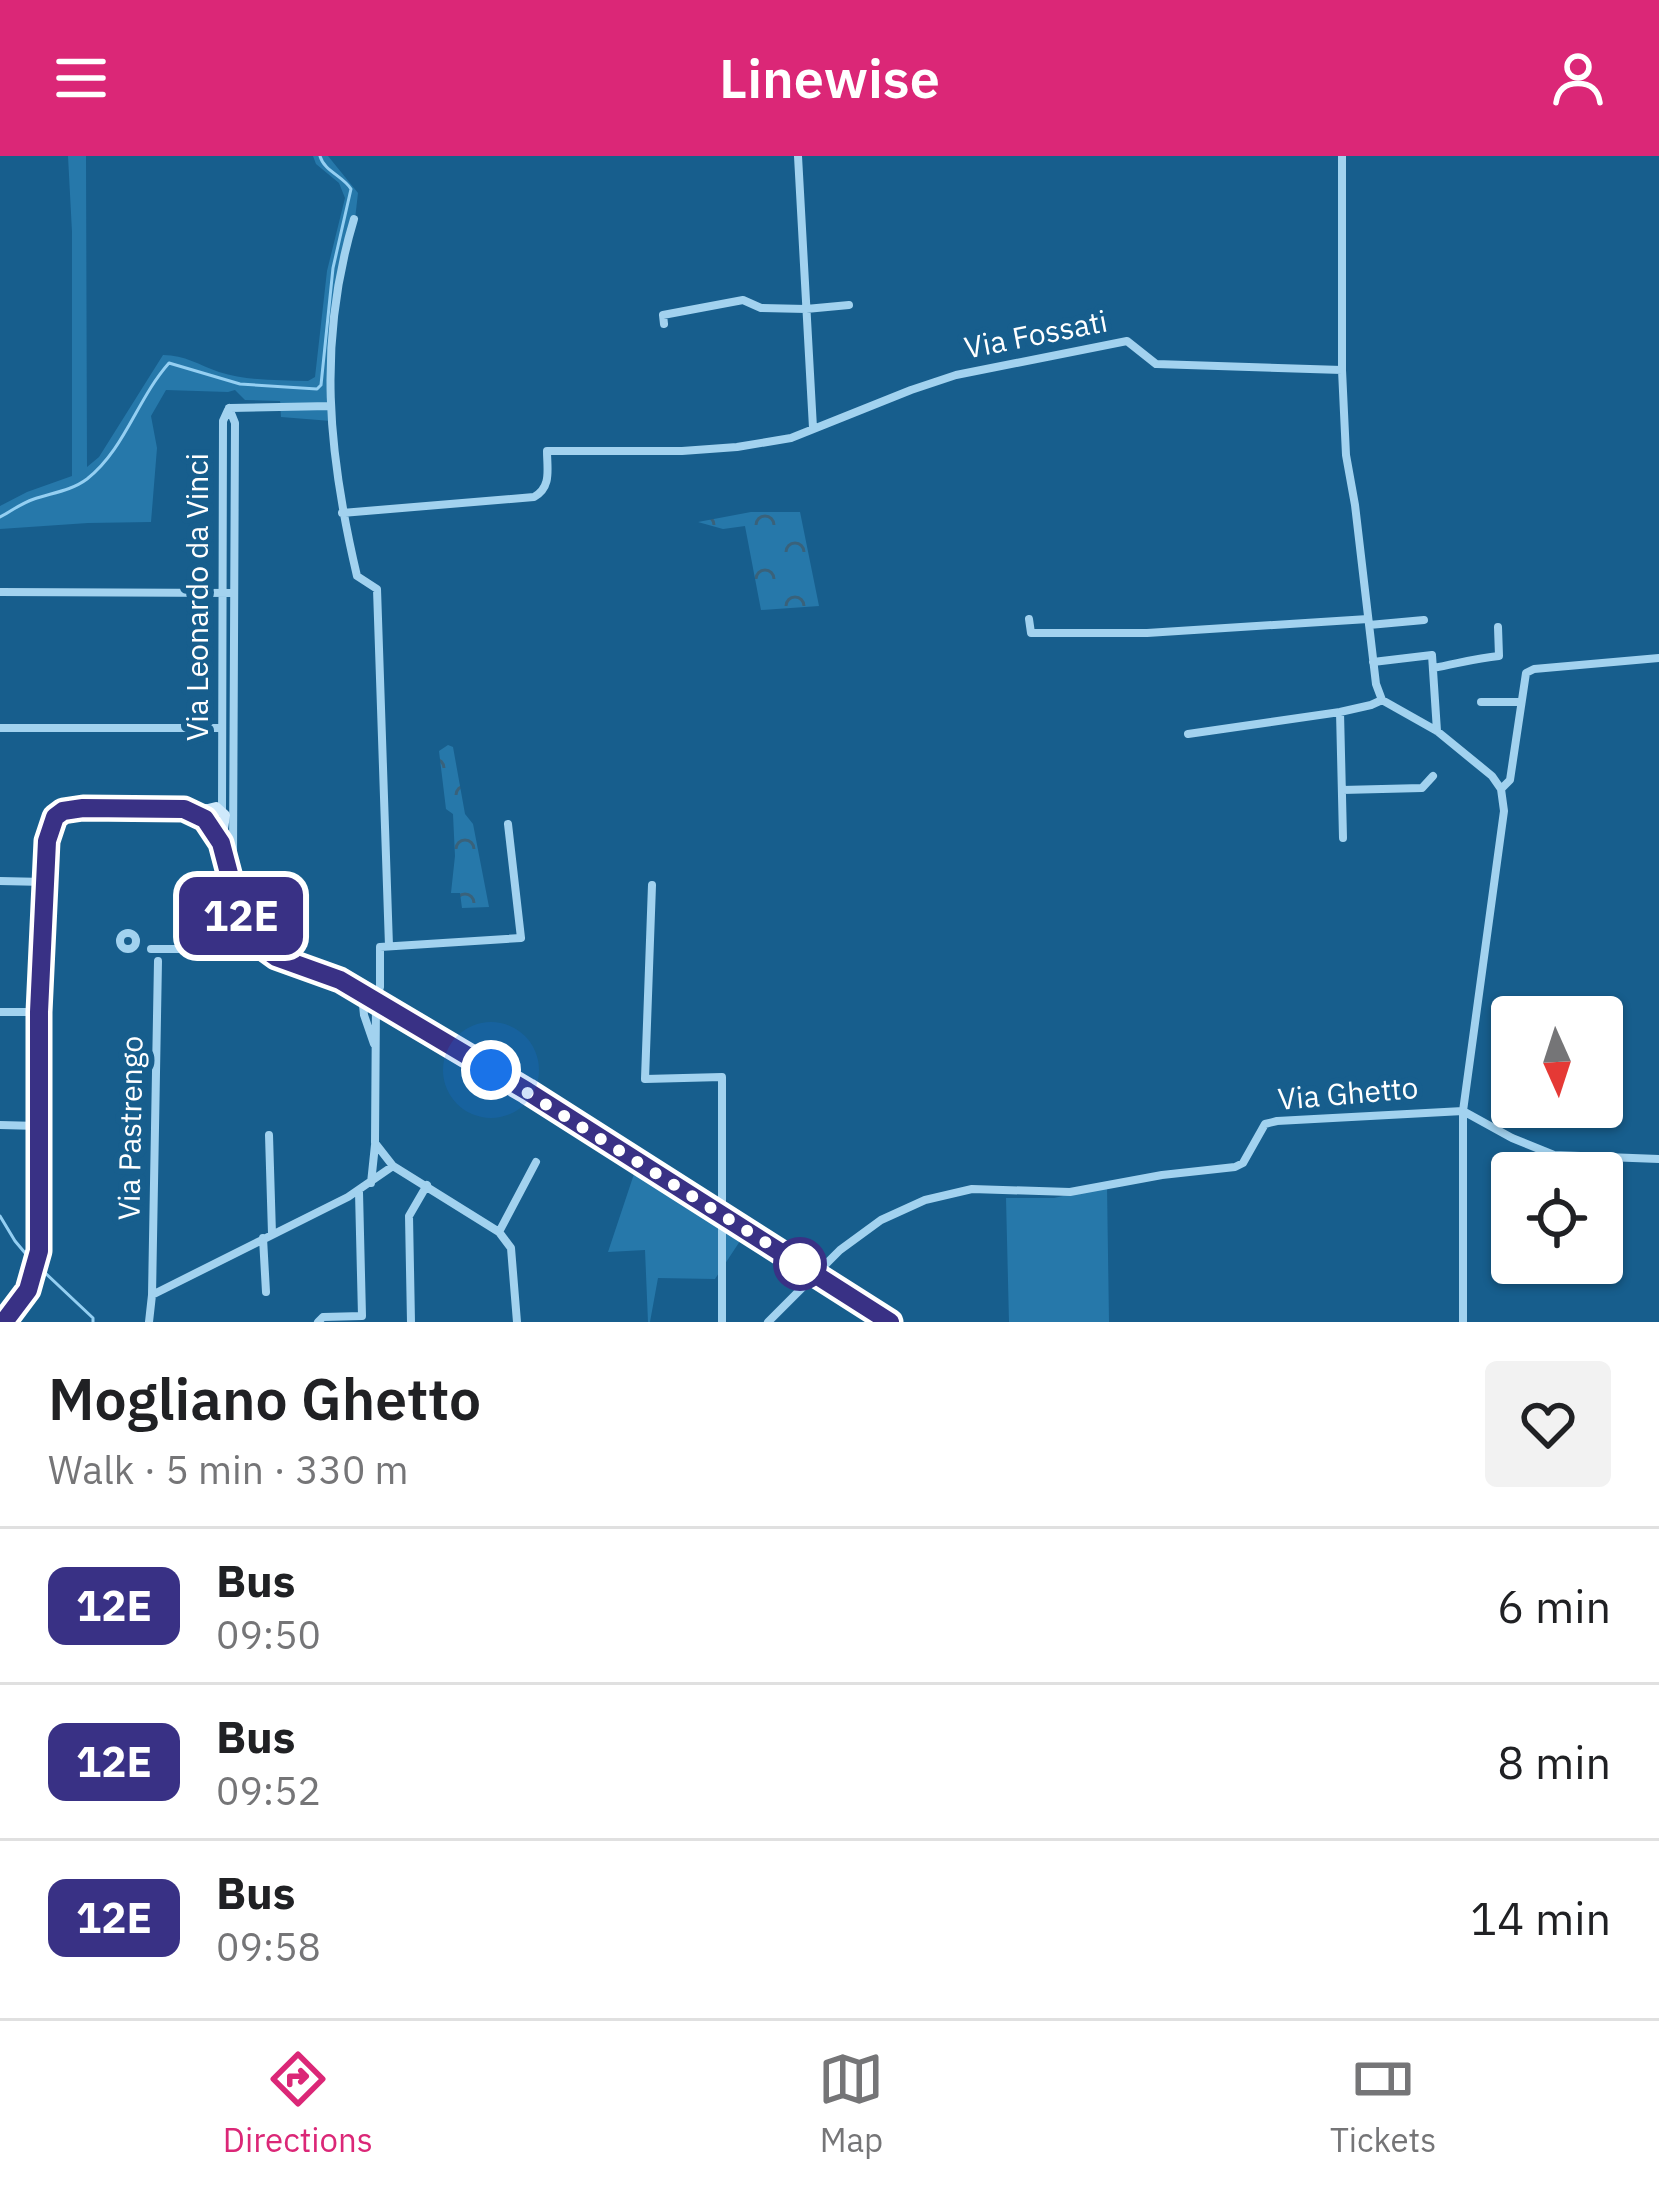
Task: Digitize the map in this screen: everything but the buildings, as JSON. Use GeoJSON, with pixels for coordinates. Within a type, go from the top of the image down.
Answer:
{"type":"FeatureCollection","features":[{"type":"Feature","properties":{"kind":"main road"},"geometry":{"type":"LineString","coordinates":[[4,1322],[28,1290],[37,1265],[39,1012],[47,841],[55,817],[83,808],[184,809],[214,816],[237,920],[250,927],[240,936],[376,1001],[562,1112],[890,1322]]}},
{"type":"Feature","properties":{"kind":"street"},"geometry":{"type":"LineString","coordinates":[[798,156],[813,428]]}},
{"type":"Feature","properties":{"kind":"street"},"geometry":{"type":"LineString","coordinates":[[1342,156],[1346,455],[1372,662],[1382,700],[1438,731],[1501,789]]}},
{"type":"Feature","properties":{"kind":"street"},"geometry":{"type":"LineString","coordinates":[[354,219],[333,319],[330,406],[342,513],[357,575],[377,590],[389,946]]}},
{"type":"Feature","properties":{"kind":"street"},"geometry":{"type":"LineString","coordinates":[[664,324],[663,315],[743,300],[761,308],[849,305]]}},
{"type":"Feature","properties":{"kind":"street","name":"Via Fossati"},"geometry":{"type":"LineString","coordinates":[[342,513],[534,497],[547,484],[547,451],[682,451],[791,438],[956,375],[1127,341],[1156,364],[1342,370]]}},
{"type":"Feature","properties":{"kind":"street"},"geometry":{"type":"LineString","coordinates":[[227,872],[233,859],[235,423],[229,408],[330,406]]}},
{"type":"Feature","properties":{"kind":"street","name":"Via Leonardo da Vinci"},"geometry":{"type":"LineString","coordinates":[[214,816],[221,788],[223,421],[229,408]]}},
{"type":"Feature","properties":{"kind":"street"},"geometry":{"type":"LineString","coordinates":[[0,592],[234,593]]}},
{"type":"Feature","properties":{"kind":"street"},"geometry":{"type":"LineString","coordinates":[[1029,619],[1031,633],[1424,620]]}},
{"type":"Feature","properties":{"kind":"street"},"geometry":{"type":"LineString","coordinates":[[1432,668],[1499,656],[1498,627]]}},
{"type":"Feature","properties":{"kind":"street"},"geometry":{"type":"LineString","coordinates":[[1372,662],[1432,655],[1438,731]]}},
{"type":"Feature","properties":{"kind":"street"},"geometry":{"type":"LineString","coordinates":[[1481,702],[1521,702],[1526,673],[1534,669],[1659,658]]}},
{"type":"Feature","properties":{"kind":"street"},"geometry":{"type":"LineString","coordinates":[[1188,734],[1340,712],[1382,700]]}},
{"type":"Feature","properties":{"kind":"street","name":"Via Ghetto"},"geometry":{"type":"LineString","coordinates":[[768,1322],[840,1250],[881,1220],[925,1200],[972,1189],[1070,1192],[1235,1167],[1243,1163],[1265,1124],[1277,1121],[1463,1111],[1504,811],[1501,789],[1510,780],[1521,702]]}},
{"type":"Feature","properties":{"kind":"street"},"geometry":{"type":"LineString","coordinates":[[1340,712],[1343,838]]}},
{"type":"Feature","properties":{"kind":"street"},"geometry":{"type":"LineString","coordinates":[[0,728],[233,728]]}},
{"type":"Feature","properties":{"kind":"street"},"geometry":{"type":"LineString","coordinates":[[1342,790],[1422,788],[1433,776]]}},
{"type":"Feature","properties":{"kind":"street"},"geometry":{"type":"LineString","coordinates":[[370,1183],[380,947],[521,938],[508,824]]}},
{"type":"Feature","properties":{"kind":"street"},"geometry":{"type":"LineString","coordinates":[[0,881],[46,882]]}},
{"type":"Feature","properties":{"kind":"street"},"geometry":{"type":"LineString","coordinates":[[652,886],[645,1079],[722,1077],[722,1322]]}},
{"type":"Feature","properties":{"kind":"street"},"geometry":{"type":"LineString","coordinates":[[151,949],[127,933],[120,938],[123,948],[132,949],[151,949],[186,949],[202,927],[237,920]]}},
{"type":"Feature","properties":{"kind":"street"},"geometry":{"type":"LineString","coordinates":[[217,925],[240,936]]}},
{"type":"Feature","properties":{"kind":"street","name":"Via Pastrengo"},"geometry":{"type":"LineString","coordinates":[[149,1322],[158,961]]}},
{"type":"Feature","properties":{"kind":"street"},"geometry":{"type":"LineString","coordinates":[[362,993],[376,1051]]}},
{"type":"Feature","properties":{"kind":"street"},"geometry":{"type":"LineString","coordinates":[[0,1012],[39,1012]]}},
{"type":"Feature","properties":{"kind":"street"},"geometry":{"type":"LineString","coordinates":[[1463,1322],[1463,1111],[1554,1155],[1659,1159]]}},
{"type":"Feature","properties":{"kind":"street"},"geometry":{"type":"LineString","coordinates":[[0,1125],[40,1126]]}},
{"type":"Feature","properties":{"kind":"street"},"geometry":{"type":"LineString","coordinates":[[266,1292],[269,1135]]}},
{"type":"Feature","properties":{"kind":"street"},"geometry":{"type":"LineString","coordinates":[[375,1143],[393,1166],[499,1232],[512,1248],[518,1322]]}},
{"type":"Feature","properties":{"kind":"street"},"geometry":{"type":"LineString","coordinates":[[499,1232],[536,1162]]}},
{"type":"Feature","properties":{"kind":"street"},"geometry":{"type":"LineString","coordinates":[[152,1295],[359,1192],[393,1166]]}},
{"type":"Feature","properties":{"kind":"street"},"geometry":{"type":"LineString","coordinates":[[411,1322],[409,1216],[427,1186]]}},
{"type":"Feature","properties":{"kind":"street"},"geometry":{"type":"LineString","coordinates":[[318,1322],[323,1317],[362,1316],[359,1192]]}},
{"type":"Feature","properties":{"kind":"green space"},"geometry":{"type":"Polygon","coordinates":[[[68,156],[86,156],[87,467],[99,457],[163,355],[241,377],[308,381],[315,377],[327,271],[345,198],[339,183],[313,156],[328,156],[358,193],[334,308],[331,421],[281,417],[280,401],[245,400],[235,390],[166,390],[151,416],[157,448],[151,522],[0,529],[0,506],[72,476],[68,156]]]}},
{"type":"Feature","properties":{"kind":"green space"},"geometry":{"type":"Polygon","coordinates":[[[751,512],[800,512],[819,606],[761,610],[745,526],[723,529],[698,522],[751,512]]]}},
{"type":"Feature","properties":{"kind":"green space"},"geometry":{"type":"Polygon","coordinates":[[[453,747],[465,814],[473,824],[489,907],[462,908],[460,893],[451,893],[453,814],[446,809],[439,751],[453,747]]]}},
{"type":"Feature","properties":{"kind":"green space"},"geometry":{"type":"Polygon","coordinates":[[[635,1171],[742,1238],[715,1279],[658,1278],[650,1322],[645,1250],[608,1252],[635,1171]]]}},
{"type":"Feature","properties":{"kind":"green space"},"geometry":{"type":"Polygon","coordinates":[[[1107,1186],[1109,1322],[1009,1322],[1006,1198],[1054,1198],[1107,1186]]]}},
{"type":"Feature","properties":{"kind":"waterway"},"geometry":{"type":"LineString","coordinates":[[0,517],[87,479],[121,439],[169,363],[240,384],[317,389],[321,385],[333,268],[351,189],[320,156]]}},
{"type":"Feature","properties":{"kind":"waterway"},"geometry":{"type":"LineString","coordinates":[[0,1216],[31,1260]]}},
{"type":"Feature","properties":{"kind":"waterway"},"geometry":{"type":"LineString","coordinates":[[42,1270],[93,1322]]}},
{"type":"Feature","properties":{"kind":"bus line","name":"12E"},"geometry":{"type":"LineString","coordinates":[[4,1322],[28,1290],[39,1251],[39,1012],[47,841],[55,817],[83,808],[184,809],[205,819],[221,843],[241,919],[250,927],[247,936],[275,957],[340,980],[376,1001],[562,1112],[890,1322]]}},
{"type":"Feature","properties":{"kind":"route"},"geometry":{"type":"LineString","coordinates":[[491,1070],[800,1264]]}}]}
